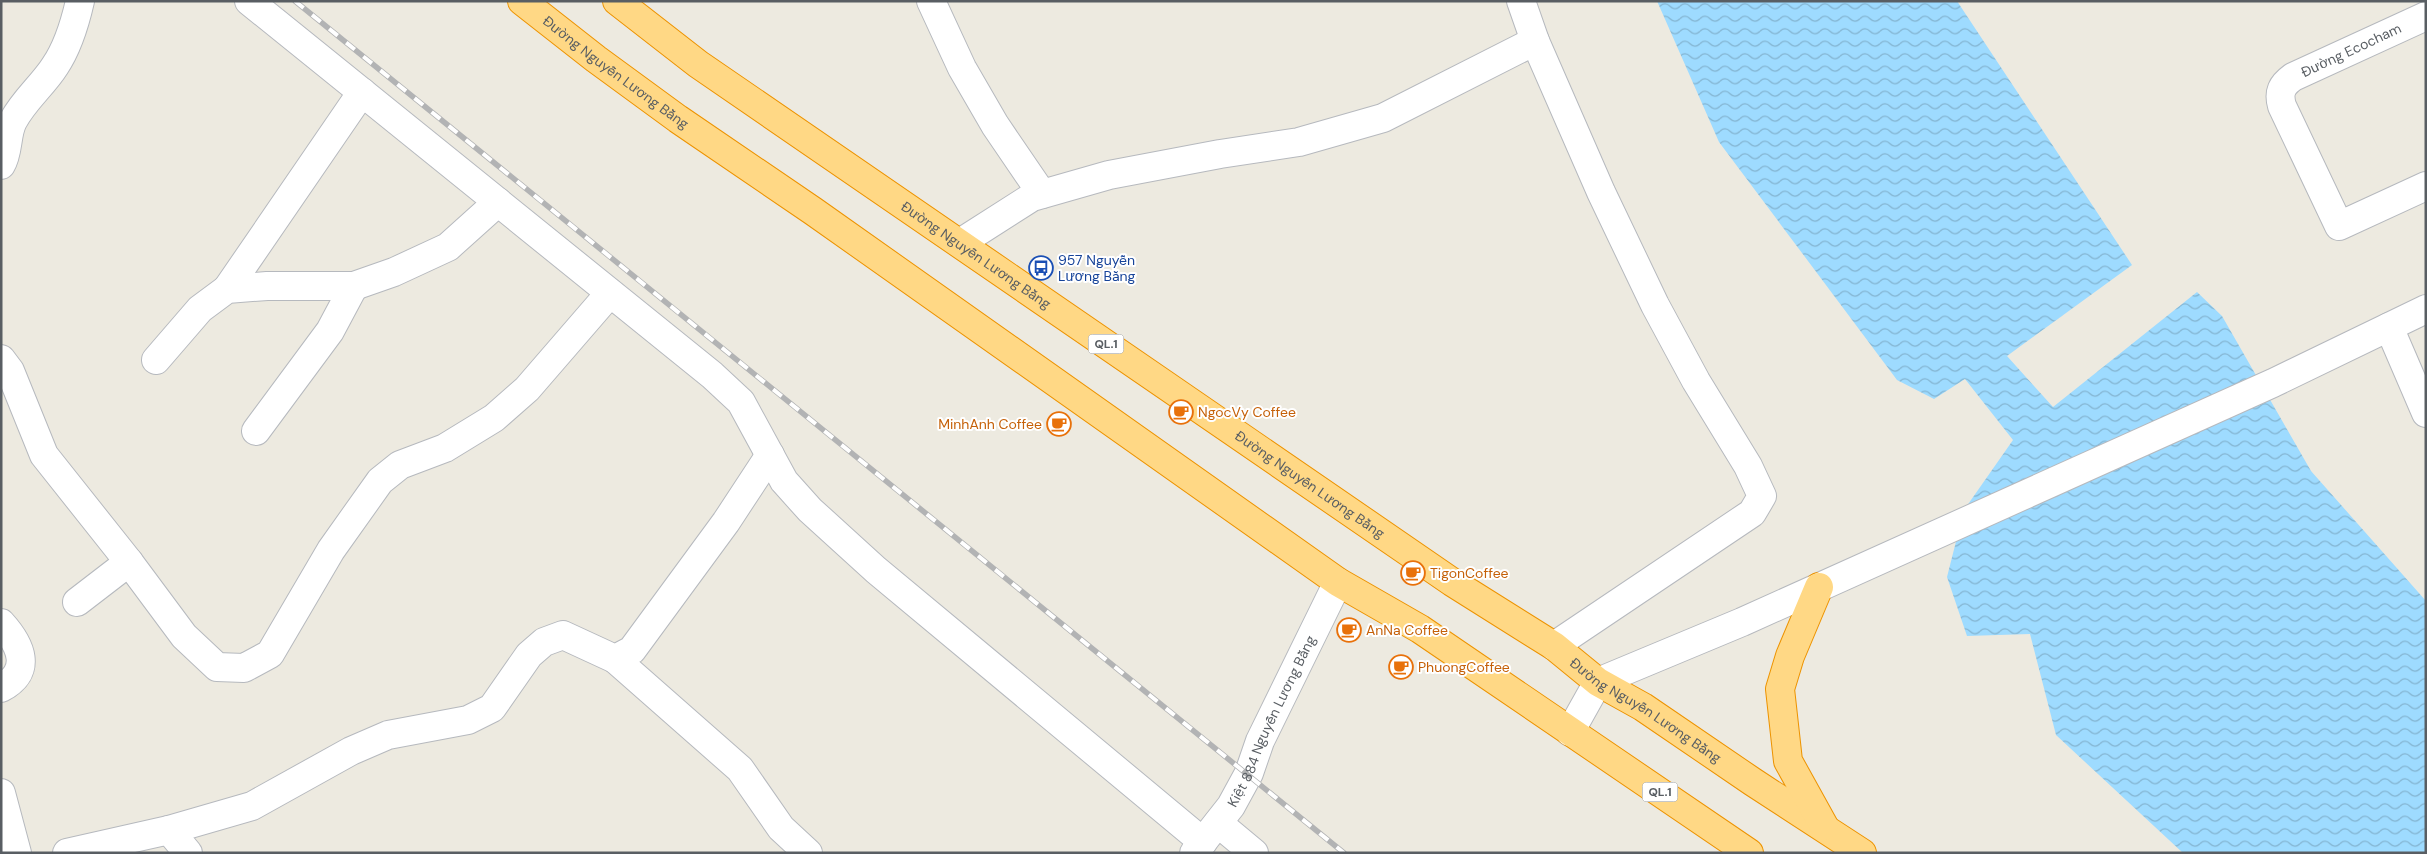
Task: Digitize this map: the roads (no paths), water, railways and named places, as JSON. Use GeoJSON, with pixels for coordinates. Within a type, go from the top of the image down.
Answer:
{"type":"FeatureCollection","features":[{"type":"Feature","properties":{"kind":"highway","name":"Đường Nguyễn Lương Bằng"},"geometry":{"type":"LineString","coordinates":[[522,1],[596,59],[678,119],[813,211],[1338,582],[1420,629],[1749,853]]}},
{"type":"Feature","properties":{"kind":"highway","name":"Đường Nguyễn Lương Bằng"},"geometry":{"type":"LineString","coordinates":[[617,1],[698,64],[1452,582],[1554,646],[1598,682],[1643,707],[1862,853]]}},
{"type":"Feature","properties":{"kind":"highway"},"geometry":{"type":"LineString","coordinates":[[1818,587],[1790,656],[1780,690],[1788,761],[1826,829]]}},
{"type":"Feature","properties":{"kind":"street"},"geometry":{"type":"LineString","coordinates":[[1,165],[6,157],[12,122],[56,65],[74,27],[80,1]]}},
{"type":"Feature","properties":{"kind":"street"},"geometry":{"type":"LineString","coordinates":[[249,1],[712,375],[741,402],[784,481],[810,510],[876,570],[1205,839],[1254,853]]}},
{"type":"Feature","properties":{"kind":"street"},"geometry":{"type":"LineString","coordinates":[[931,1],[962,68],[995,125],[1042,194]]}},
{"type":"Feature","properties":{"kind":"street"},"geometry":{"type":"LineString","coordinates":[[1521,1],[1535,41],[1601,192],[1655,305],[1696,381],[1722,420],[1748,466],[1762,496],[1752,513],[1554,646]]}},
{"type":"Feature","properties":{"kind":"street","name":"Đường Ecocham"},"geometry":{"type":"LineString","coordinates":[[2426,16],[2293,77],[2280,90],[2282,106],[2339,226],[2426,186]]}},
{"type":"Feature","properties":{"kind":"street"},"geometry":{"type":"LineString","coordinates":[[960,243],[1032,196],[1118,174],[1220,154],[1300,142],[1383,118],[1535,41]]}},
{"type":"Feature","properties":{"kind":"street"},"geometry":{"type":"LineString","coordinates":[[156,360],[200,309],[227,289],[362,92]]}},
{"type":"Feature","properties":{"kind":"street"},"geometry":{"type":"LineString","coordinates":[[227,289],[267,286],[354,286],[394,272],[448,247],[498,202]]}},
{"type":"Feature","properties":{"kind":"street"},"geometry":{"type":"LineString","coordinates":[[256,432],[330,331],[354,286]]}},
{"type":"Feature","properties":{"kind":"street"},"geometry":{"type":"LineString","coordinates":[[1,359],[10,372],[44,455],[129,562],[184,636],[216,667],[244,668],[270,654],[331,550],[380,481],[400,465],[445,448],[494,418],[527,389],[610,293]]}},
{"type":"Feature","properties":{"kind":"street"},"geometry":{"type":"LineString","coordinates":[[1570,732],[1598,682],[1742,622],[2274,383],[2426,309]]}},
{"type":"Feature","properties":{"kind":"street"},"geometry":{"type":"LineString","coordinates":[[2389,327],[2426,413]]}},
{"type":"Feature","properties":{"kind":"street"},"geometry":{"type":"LineString","coordinates":[[615,659],[632,650],[726,522],[770,455]]}},
{"type":"Feature","properties":{"kind":"street"},"geometry":{"type":"LineString","coordinates":[[77,602],[129,562]]}},
{"type":"Feature","properties":{"kind":"street","name":"Kiệt 884 Nguyễn Lương Bằng"},"geometry":{"type":"LineString","coordinates":[[1205,839],[1231,806],[1249,773],[1260,740],[1338,582]]}},
{"type":"Feature","properties":{"kind":"street"},"geometry":{"type":"LineString","coordinates":[[1,623],[20,649],[22,663],[13,682],[1,688]]}},
{"type":"Feature","properties":{"kind":"street"},"geometry":{"type":"LineString","coordinates":[[67,853],[169,830],[252,806],[351,751],[388,735],[468,720],[492,708],[530,655],[544,642],[563,635],[615,659],[740,769],[781,828],[808,853]]}},
{"type":"Feature","properties":{"kind":"street"},"geometry":{"type":"LineString","coordinates":[[1,793],[17,853]]}},
{"type":"Feature","properties":{"kind":"street"},"geometry":{"type":"LineString","coordinates":[[169,830],[188,853]]}},
{"type":"Feature","properties":{"kind":"water"},"geometry":{"type":"Polygon","coordinates":[[[1657,1],[1957,1],[2132,265],[2007,356],[2053,407],[2197,292],[2222,316],[2311,471],[2426,601],[2426,853],[2183,853],[2056,735],[2030,634],[1967,636],[1947,577],[1964,510],[2013,440],[1965,379],[1934,399],[1897,380],[1719,142],[1657,1]]]}},
{"type":"Feature","properties":{"kind":"railway"},"geometry":{"type":"LineString","coordinates":[[295,1],[1344,853]]}},
{"type":"Feature","properties":{"kind":"place","name":"957 Nguyễn Lương Bằng"},"geometry":{"type":"Point","coordinates":[1041,268]}},
{"type":"Feature","properties":{"kind":"place","name":"NgocVy Coffee"},"geometry":{"type":"Point","coordinates":[1181,412]}},
{"type":"Feature","properties":{"kind":"place","name":"MinhAnh Coffee"},"geometry":{"type":"Point","coordinates":[1059,424]}},
{"type":"Feature","properties":{"kind":"place","name":"TigonCoffee"},"geometry":{"type":"Point","coordinates":[1413,573]}},
{"type":"Feature","properties":{"kind":"place","name":"AnNa Coffee"},"geometry":{"type":"Point","coordinates":[1349,630]}},
{"type":"Feature","properties":{"kind":"place","name":"PhuongCoffee"},"geometry":{"type":"Point","coordinates":[1401,667]}}]}
